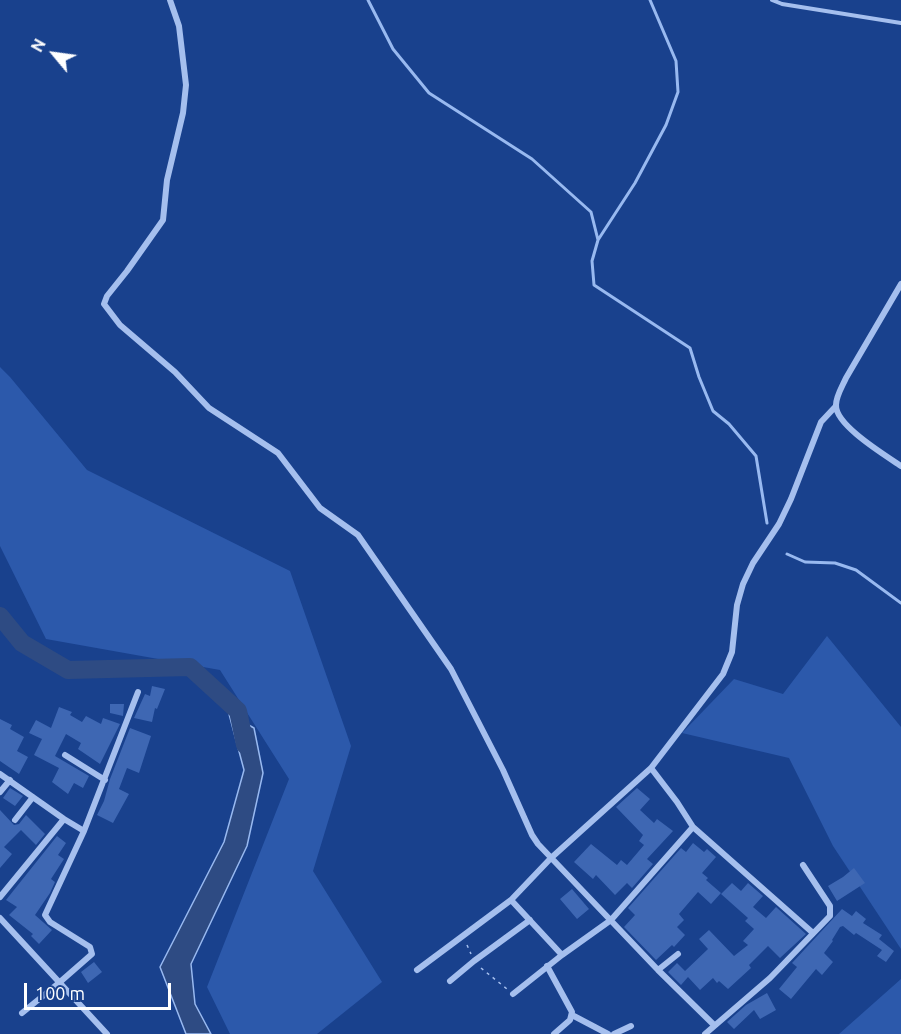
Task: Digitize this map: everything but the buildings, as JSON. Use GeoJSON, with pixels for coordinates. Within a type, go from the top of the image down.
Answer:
{"type":"FeatureCollection","features":[{"type":"Feature","properties":{"kind":"street"},"geometry":{"type":"LineString","coordinates":[[170,0],[179,26],[186,85],[183,113],[167,180],[163,220],[107,296],[104,304],[120,325],[175,372],[209,408],[278,453],[320,508],[358,535],[451,669],[503,771],[532,835],[551,858],[658,970],[714,1025]]}},
{"type":"Feature","properties":{"kind":"street"},"geometry":{"type":"LineString","coordinates":[[901,284],[846,378],[838,394],[836,406],[840,418],[856,434],[901,466]]}},
{"type":"Feature","properties":{"kind":"street"},"geometry":{"type":"LineString","coordinates":[[417,970],[511,900],[551,858],[651,768],[723,674],[732,652],[737,605],[742,584],[779,524],[821,423],[836,406]]}},
{"type":"Feature","properties":{"kind":"street"},"geometry":{"type":"LineString","coordinates":[[22,1012],[60,982],[92,951],[90,947],[50,922],[45,915],[84,831],[138,692]]}},
{"type":"Feature","properties":{"kind":"street"},"geometry":{"type":"LineString","coordinates":[[65,755],[105,780]]}},
{"type":"Feature","properties":{"kind":"street"},"geometry":{"type":"LineString","coordinates":[[651,768],[693,827],[813,933]]}},
{"type":"Feature","properties":{"kind":"street"},"geometry":{"type":"LineString","coordinates":[[0,774],[84,831]]}},
{"type":"Feature","properties":{"kind":"street"},"geometry":{"type":"LineString","coordinates":[[0,792],[10,780]]}},
{"type":"Feature","properties":{"kind":"street"},"geometry":{"type":"LineString","coordinates":[[15,820],[33,797]]}},
{"type":"Feature","properties":{"kind":"street"},"geometry":{"type":"LineString","coordinates":[[0,897],[64,819]]}},
{"type":"Feature","properties":{"kind":"street"},"geometry":{"type":"LineString","coordinates":[[513,994],[547,966],[611,920],[693,827]]}},
{"type":"Feature","properties":{"kind":"street"},"geometry":{"type":"LineString","coordinates":[[705,1034],[770,978],[830,916],[831,909],[825,897],[803,865]]}},
{"type":"Feature","properties":{"kind":"street"},"geometry":{"type":"LineString","coordinates":[[511,900],[562,955]]}},
{"type":"Feature","properties":{"kind":"street"},"geometry":{"type":"LineString","coordinates":[[0,918],[107,1034]]}},
{"type":"Feature","properties":{"kind":"street"},"geometry":{"type":"LineString","coordinates":[[450,981],[530,920]]}},
{"type":"Feature","properties":{"kind":"street"},"geometry":{"type":"LineString","coordinates":[[658,970],[678,954]]}},
{"type":"Feature","properties":{"kind":"street"},"geometry":{"type":"LineString","coordinates":[[547,966],[571,1007],[572,1015]]}},
{"type":"Feature","properties":{"kind":"street"},"geometry":{"type":"LineString","coordinates":[[554,1034],[572,1015]]}},
{"type":"Feature","properties":{"kind":"street"},"geometry":{"type":"LineString","coordinates":[[572,1015],[608,1034]]}},
{"type":"Feature","properties":{"kind":"street"},"geometry":{"type":"LineString","coordinates":[[614,1034],[631,1026]]}},
{"type":"Feature","properties":{"kind":"lane"},"geometry":{"type":"LineString","coordinates":[[772,0],[782,4],[901,23]]}},
{"type":"Feature","properties":{"kind":"path"},"geometry":{"type":"LineString","coordinates":[[463,936],[474,961],[513,994]]}},
{"type":"Feature","properties":{"kind":"shaded area"},"geometry":{"type":"Polygon","coordinates":[[[0,367],[87,470],[290,571],[351,746],[313,871],[382,982],[317,1034],[230,1034],[207,987],[289,779],[220,670],[46,639],[0,546],[0,367]]]}},
{"type":"Feature","properties":{"kind":"shaded area"},"geometry":{"type":"Polygon","coordinates":[[[827,636],[901,727],[901,949],[833,846],[789,758],[682,733],[734,679],[783,694],[827,636]]]}},
{"type":"Feature","properties":{"kind":"shaded area"},"geometry":{"type":"Polygon","coordinates":[[[229,714],[254,728],[263,773],[247,846],[191,964],[195,1004],[211,1034],[186,1034],[160,967],[224,842],[244,770],[229,714]]]}},
{"type":"Feature","properties":{"kind":"shaded area"},"geometry":{"type":"Polygon","coordinates":[[[901,979],[901,1034],[839,1034],[901,979]]]}},
{"type":"Feature","properties":{"kind":"waterway"},"geometry":{"type":"LineString","coordinates":[[368,0],[393,49],[429,93],[532,159],[591,212],[598,240]]}},
{"type":"Feature","properties":{"kind":"waterway"},"geometry":{"type":"LineString","coordinates":[[650,0],[676,61],[678,92],[666,125],[635,183],[598,240],[592,261],[594,285],[690,348],[713,411],[729,424],[756,456],[767,523]]}},
{"type":"Feature","properties":{"kind":"waterway"},"geometry":{"type":"LineString","coordinates":[[787,554],[805,562],[835,563],[856,570],[901,603]]}},
{"type":"Feature","properties":{"kind":"waterway"},"geometry":{"type":"LineString","coordinates":[[0,616],[22,643],[68,670],[190,667],[238,711],[245,745]]}}]}
